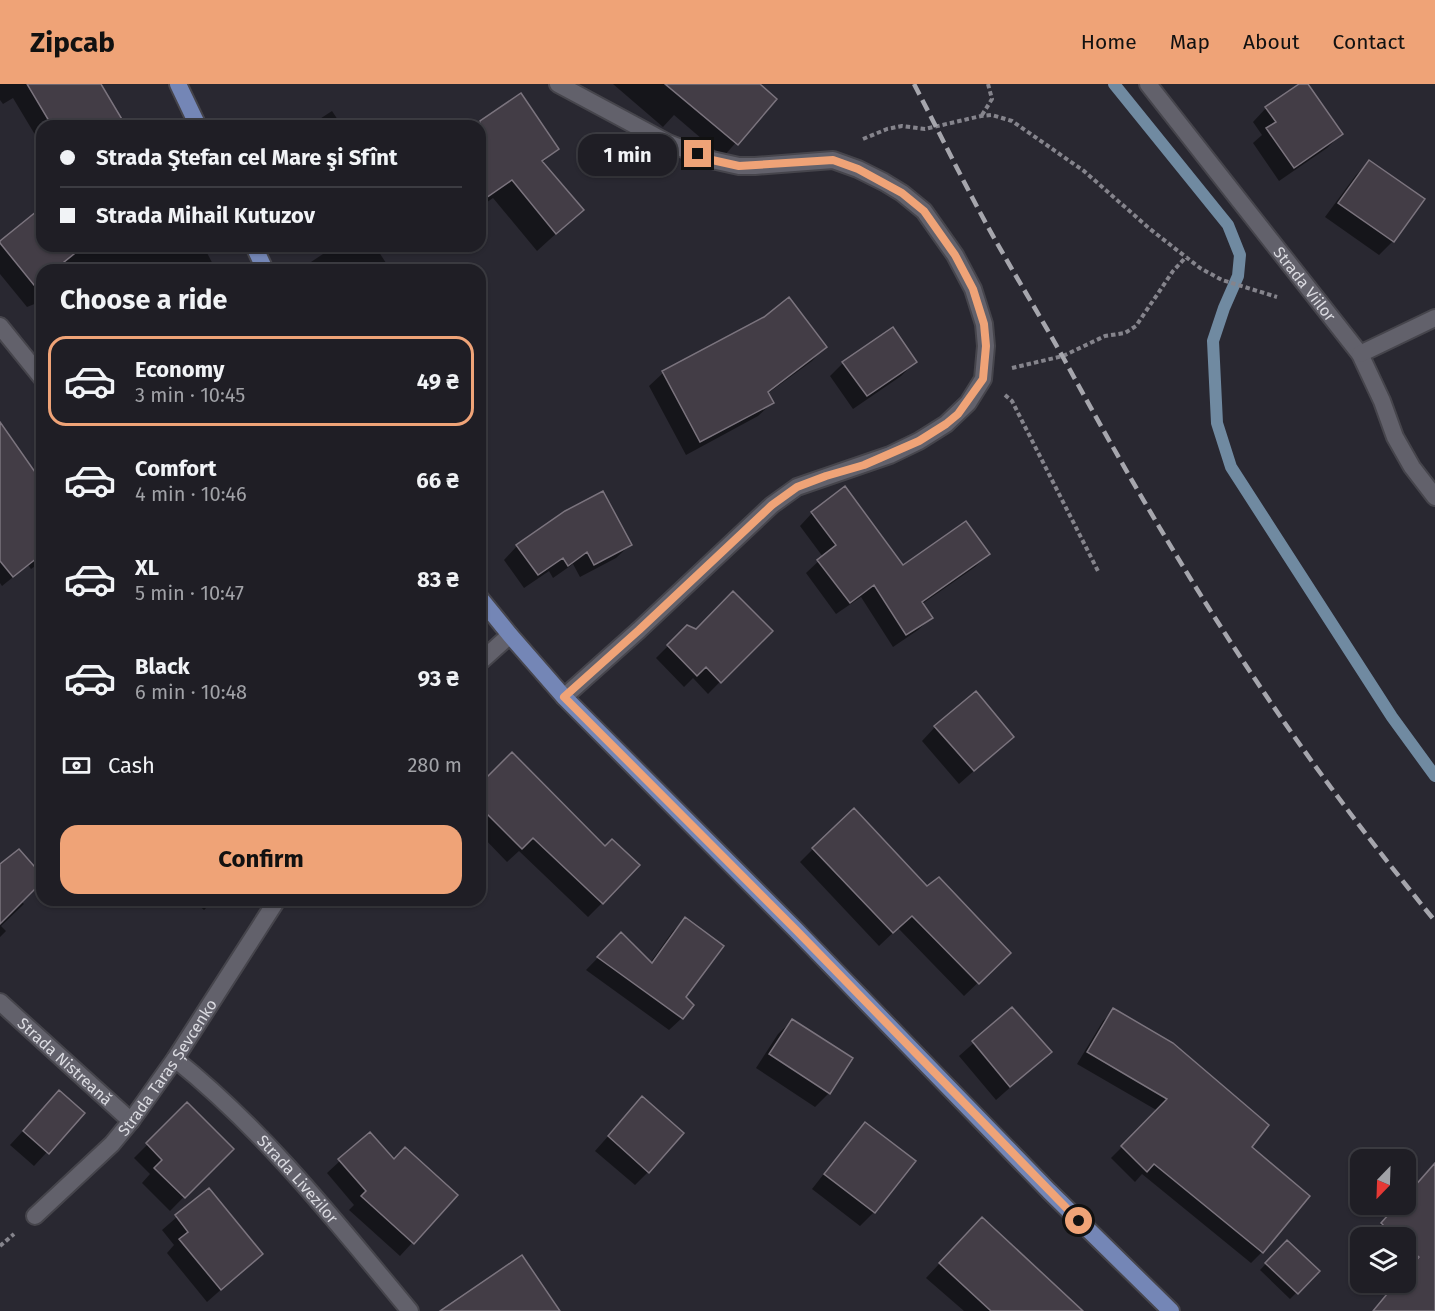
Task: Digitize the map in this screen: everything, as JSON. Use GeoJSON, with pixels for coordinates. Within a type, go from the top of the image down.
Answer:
{"type":"FeatureCollection","features":[{"type":"Feature","properties":{"kind":"main road"},"geometry":{"type":"LineString","coordinates":[[178,84],[195,120]]}},
{"type":"Feature","properties":{"kind":"main road"},"geometry":{"type":"LineString","coordinates":[[486,605],[564,697],[804,938],[1049,1191],[1171,1311]]}},
{"type":"Feature","properties":{"kind":"street"},"geometry":{"type":"LineString","coordinates":[[558,84],[668,143],[712,160],[739,166],[833,160],[858,169],[902,193],[924,211],[955,255],[973,289],[984,324],[986,346],[983,379],[958,414],[946,424],[919,441],[864,465],[797,487],[772,505],[564,697]]}},
{"type":"Feature","properties":{"kind":"street","name":"Strada Viilor"},"geometry":{"type":"LineString","coordinates":[[1148,84],[1360,354],[1382,401],[1395,437],[1435,498]]}},
{"type":"Feature","properties":{"kind":"street"},"geometry":{"type":"LineString","coordinates":[[1360,354],[1435,318]]}},
{"type":"Feature","properties":{"kind":"street"},"geometry":{"type":"LineString","coordinates":[[0,326],[36,371]]}},
{"type":"Feature","properties":{"kind":"street"},"geometry":{"type":"LineString","coordinates":[[486,657],[510,635]]}},
{"type":"Feature","properties":{"kind":"street","name":"Strada Taras Șevcenko"},"geometry":{"type":"LineString","coordinates":[[34,1216],[112,1144],[131,1121],[175,1059],[273,906]]}},
{"type":"Feature","properties":{"kind":"street","name":"Strada Nistreană"},"geometry":{"type":"LineString","coordinates":[[0,1002],[131,1121]]}},
{"type":"Feature","properties":{"kind":"street","name":"Strada Livezilor"},"geometry":{"type":"LineString","coordinates":[[175,1059],[198,1077],[297,1175],[410,1311]]}},
{"type":"Feature","properties":{"kind":"path"},"geometry":{"type":"LineString","coordinates":[[981,116],[992,99],[988,84]]}},
{"type":"Feature","properties":{"kind":"path"},"geometry":{"type":"LineString","coordinates":[[833,160],[851,144],[887,129],[902,126],[925,129],[992,115],[1012,122],[1049,145],[1084,171],[1150,229],[1200,268],[1222,280],[1247,288]]}},
{"type":"Feature","properties":{"kind":"path"},"geometry":{"type":"LineString","coordinates":[[983,379],[1019,366],[1062,356],[1105,336],[1125,333],[1136,326],[1173,271],[1186,257]]}},
{"type":"Feature","properties":{"kind":"path"},"geometry":{"type":"LineString","coordinates":[[983,379],[994,385],[1012,401],[1099,573]]}},
{"type":"Feature","properties":{"kind":"building"},"geometry":{"type":"Polygon","coordinates":[[[27,84],[101,84],[122,120],[48,120],[27,84]]]}},
{"type":"Feature","properties":{"kind":"building"},"geometry":{"type":"Polygon","coordinates":[[[665,84],[760,84],[777,99],[738,145],[665,84]]]}},
{"type":"Feature","properties":{"kind":"building"},"geometry":{"type":"Polygon","coordinates":[[[1299,84],[1308,84],[1343,134],[1294,168],[1266,128],[1276,122],[1265,107],[1299,84]]]}},
{"type":"Feature","properties":{"kind":"building"},"geometry":{"type":"Polygon","coordinates":[[[521,93],[559,149],[542,161],[584,210],[556,234],[512,180],[486,198],[486,120],[481,120],[521,93]]]}},
{"type":"Feature","properties":{"kind":"building"},"geometry":{"type":"Polygon","coordinates":[[[1369,160],[1425,199],[1394,242],[1338,203],[1369,160]]]}},
{"type":"Feature","properties":{"kind":"building"},"geometry":{"type":"Polygon","coordinates":[[[36,212],[36,252],[76,252],[62,264],[36,264],[36,288],[0,241],[36,212]]]}},
{"type":"Feature","properties":{"kind":"building"},"geometry":{"type":"Polygon","coordinates":[[[789,297],[827,347],[768,392],[774,403],[700,442],[662,371],[764,317],[789,297]]]}},
{"type":"Feature","properties":{"kind":"building"},"geometry":{"type":"Polygon","coordinates":[[[893,327],[917,362],[867,396],[842,362],[893,327]]]}},
{"type":"Feature","properties":{"kind":"building"},"geometry":{"type":"Polygon","coordinates":[[[0,422],[36,473],[36,559],[13,577],[0,561],[0,422]]]}},
{"type":"Feature","properties":{"kind":"building"},"geometry":{"type":"Polygon","coordinates":[[[845,486],[903,565],[966,521],[990,554],[922,602],[933,618],[906,635],[874,585],[850,603],[817,560],[836,545],[811,512],[845,486]]]}},
{"type":"Feature","properties":{"kind":"building"},"geometry":{"type":"Polygon","coordinates":[[[603,491],[632,545],[594,565],[587,552],[568,566],[563,558],[538,575],[516,545],[565,511],[603,491]]]}},
{"type":"Feature","properties":{"kind":"building"},"geometry":{"type":"Polygon","coordinates":[[[733,591],[773,631],[721,683],[706,667],[697,676],[667,645],[687,625],[696,629],[733,591]]]}},
{"type":"Feature","properties":{"kind":"building"},"geometry":{"type":"Polygon","coordinates":[[[976,691],[1014,737],[974,771],[934,726],[976,691]]]}},
{"type":"Feature","properties":{"kind":"building"},"geometry":{"type":"Polygon","coordinates":[[[512,752],[605,846],[612,839],[640,865],[603,904],[533,838],[522,849],[486,813],[486,778],[512,752]]]}},
{"type":"Feature","properties":{"kind":"building"},"geometry":{"type":"Polygon","coordinates":[[[854,808],[927,886],[939,877],[1011,953],[979,984],[912,916],[893,933],[812,848],[854,808]]]}},
{"type":"Feature","properties":{"kind":"building"},"geometry":{"type":"Polygon","coordinates":[[[19,849],[36,868],[36,888],[0,924],[0,864],[19,849]]]}},
{"type":"Feature","properties":{"kind":"building"},"geometry":{"type":"Polygon","coordinates":[[[685,917],[724,946],[686,997],[694,1005],[683,1019],[597,957],[621,932],[652,963],[685,917]]]}},
{"type":"Feature","properties":{"kind":"building"},"geometry":{"type":"Polygon","coordinates":[[[1012,1007],[1052,1052],[1010,1087],[972,1041],[1012,1007]]]}},
{"type":"Feature","properties":{"kind":"building"},"geometry":{"type":"Polygon","coordinates":[[[1113,1008],[1173,1043],[1269,1125],[1252,1147],[1310,1196],[1263,1253],[1154,1164],[1147,1172],[1121,1146],[1167,1099],[1087,1052],[1113,1008]]]}},
{"type":"Feature","properties":{"kind":"building"},"geometry":{"type":"Polygon","coordinates":[[[792,1019],[853,1058],[830,1094],[769,1054],[792,1019]]]}},
{"type":"Feature","properties":{"kind":"building"},"geometry":{"type":"Polygon","coordinates":[[[59,1090],[85,1113],[49,1154],[23,1131],[59,1090]]]}},
{"type":"Feature","properties":{"kind":"building"},"geometry":{"type":"Polygon","coordinates":[[[642,1096],[684,1133],[649,1173],[608,1136],[642,1096]]]}},
{"type":"Feature","properties":{"kind":"building"},"geometry":{"type":"Polygon","coordinates":[[[187,1102],[234,1149],[185,1198],[154,1168],[162,1160],[146,1143],[187,1102]]]}},
{"type":"Feature","properties":{"kind":"building"},"geometry":{"type":"Polygon","coordinates":[[[865,1122],[916,1161],[875,1213],[824,1174],[865,1122]]]}},
{"type":"Feature","properties":{"kind":"building"},"geometry":{"type":"Polygon","coordinates":[[[370,1132],[394,1159],[405,1147],[458,1195],[414,1244],[361,1196],[366,1191],[338,1159],[370,1132]]]}},
{"type":"Feature","properties":{"kind":"building"},"geometry":{"type":"Polygon","coordinates":[[[1435,1163],[1435,1311],[1373,1311],[1388,1293],[1416,1293],[1416,1261],[1419,1257],[1416,1254],[1416,1227],[1385,1227],[1381,1223],[1388,1215],[1416,1215],[1416,1185],[1435,1163]]]}},
{"type":"Feature","properties":{"kind":"building"},"geometry":{"type":"Polygon","coordinates":[[[209,1188],[263,1254],[221,1290],[179,1239],[188,1232],[175,1215],[209,1188]]]}},
{"type":"Feature","properties":{"kind":"building"},"geometry":{"type":"Polygon","coordinates":[[[982,1217],[1083,1311],[991,1311],[939,1263],[982,1217]]]}},
{"type":"Feature","properties":{"kind":"building"},"geometry":{"type":"Polygon","coordinates":[[[1287,1240],[1320,1271],[1298,1294],[1265,1263],[1287,1240]]]}},
{"type":"Feature","properties":{"kind":"building"},"geometry":{"type":"Polygon","coordinates":[[[522,1255],[560,1311],[440,1311],[522,1255]]]}},
{"type":"Feature","properties":{"kind":"waterway"},"geometry":{"type":"LineString","coordinates":[[1114,84],[1228,225],[1240,255],[1238,276],[1213,341],[1217,423],[1231,467],[1392,717],[1435,776]]}},
{"type":"Feature","properties":{"kind":"railway"},"geometry":{"type":"LineString","coordinates":[[914,84],[995,239],[1181,563],[1231,643],[1321,774],[1435,921]]}},
{"type":"Feature","properties":{"kind":"route"},"geometry":{"type":"LineString","coordinates":[[698,154],[712,160],[739,166],[833,160],[858,169],[902,193],[924,211],[955,255],[973,289],[984,324],[986,364],[983,379],[958,414],[919,441],[864,465],[797,487],[772,505],[564,697],[796,930],[1079,1221]]}}]}
